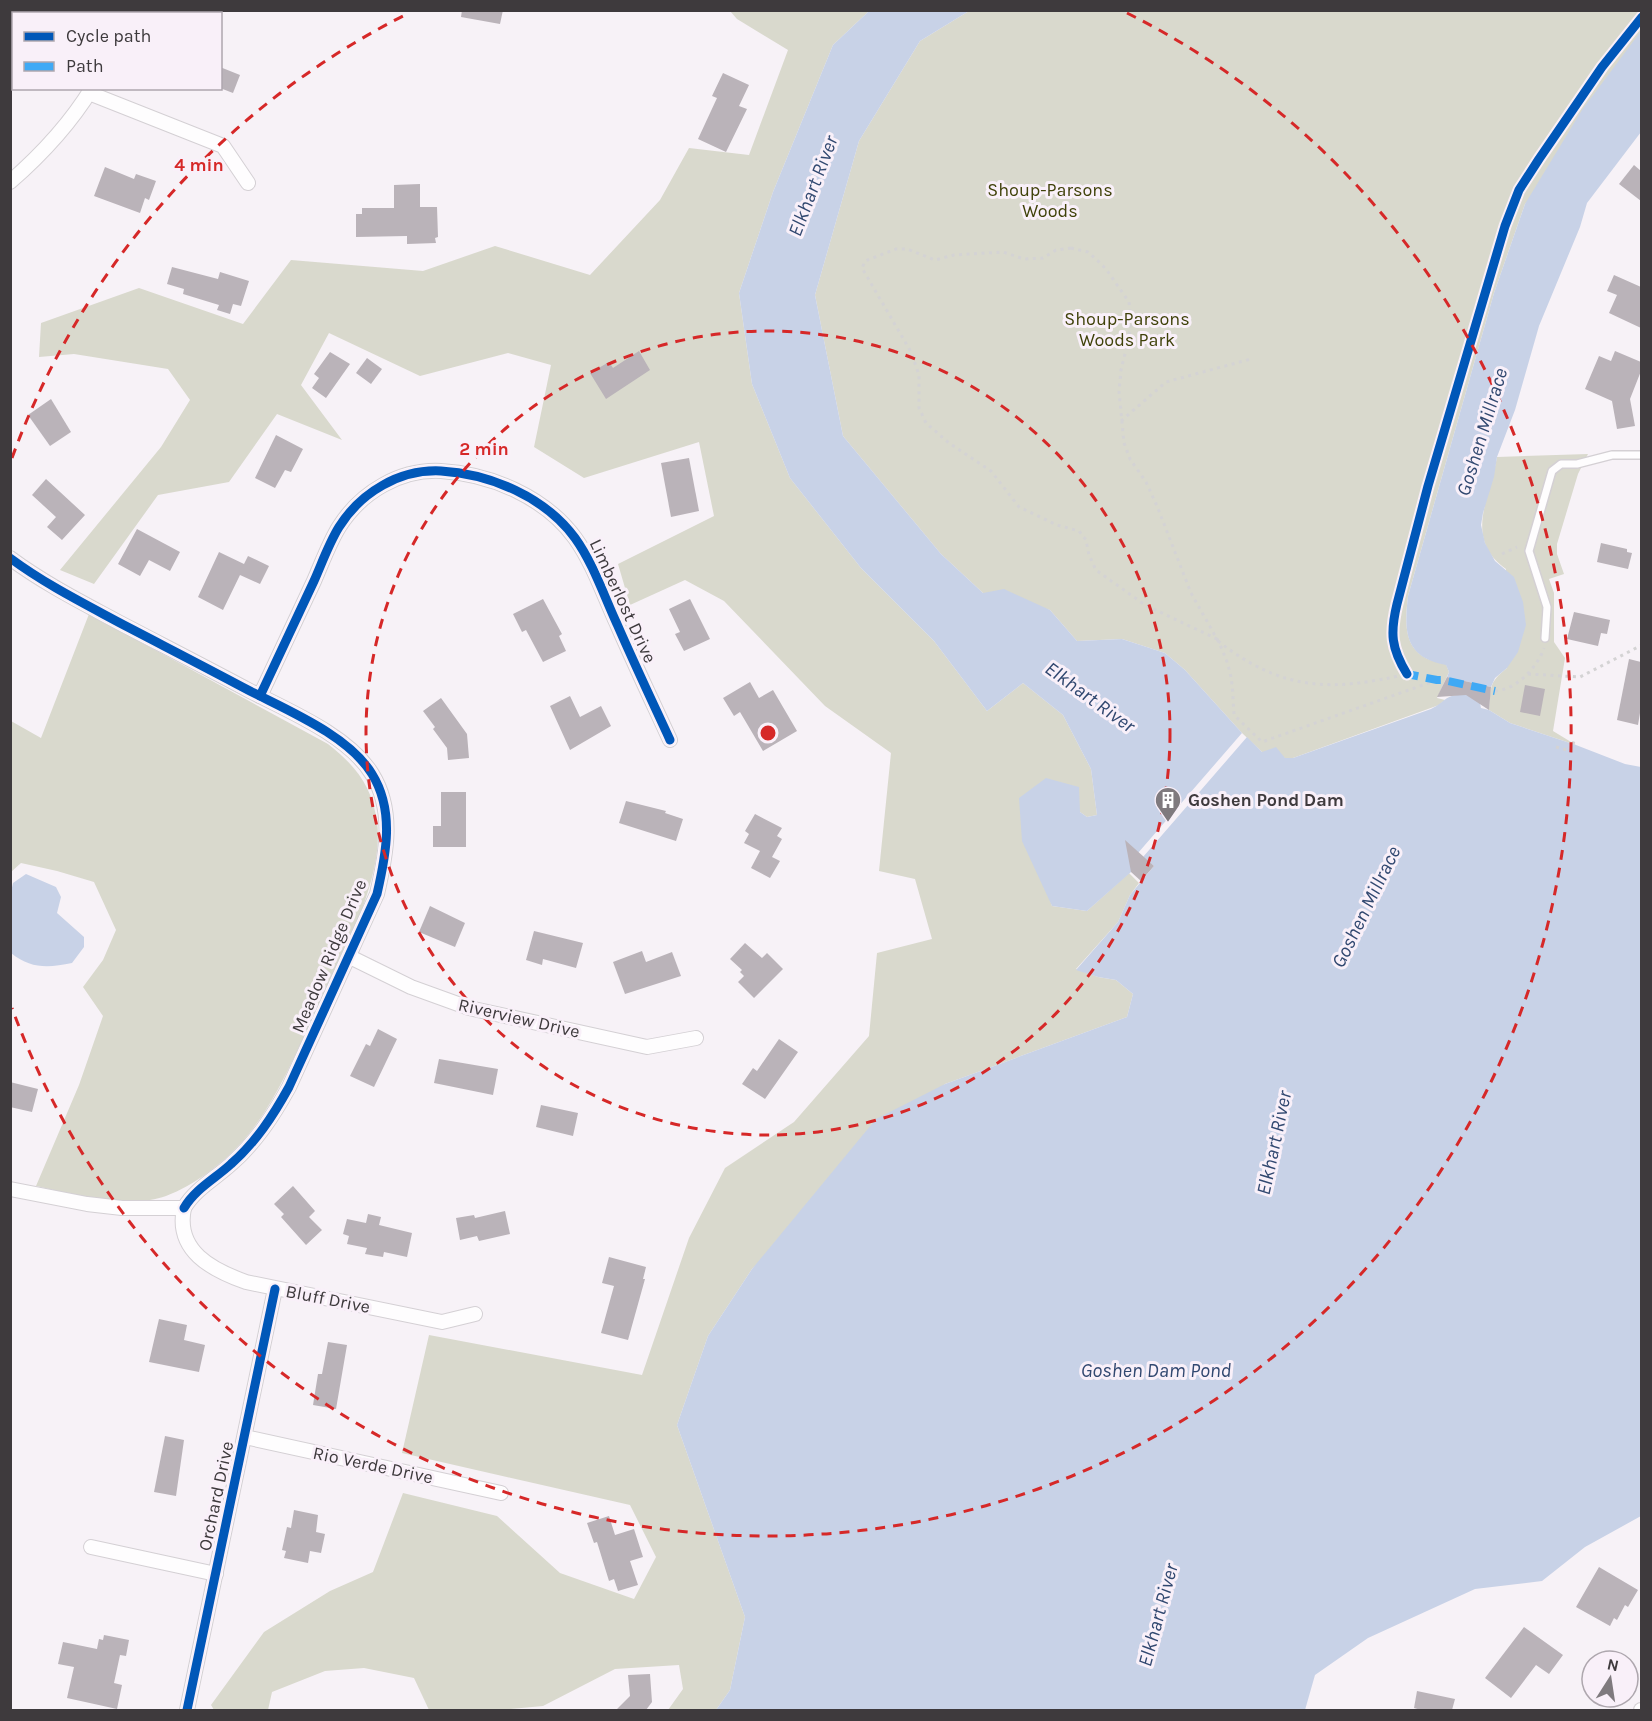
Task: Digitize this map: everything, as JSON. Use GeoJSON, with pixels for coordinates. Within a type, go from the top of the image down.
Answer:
{"type":"FeatureCollection","features":[{"type":"Feature","properties":{"kind":"street"},"geometry":{"type":"LineString","coordinates":[[10,182],[32,163],[60,132],[90,91],[223,146],[248,183]]}},
{"type":"Feature","properties":{"kind":"street","name":"Limberlost Drive"},"geometry":{"type":"LineString","coordinates":[[260,696],[339,527],[361,502],[378,487],[398,477],[430,470],[464,472],[529,497],[552,514],[575,538],[593,572],[670,740]]}},
{"type":"Feature","properties":{"kind":"street","name":"Meadow Ridge Drive"},"geometry":{"type":"LineString","coordinates":[[10,558],[69,596],[260,696],[348,746],[363,761],[374,777],[384,803],[387,828],[384,861],[377,894],[289,1087],[273,1116],[252,1144],[194,1195],[184,1208]]}},
{"type":"Feature","properties":{"kind":"street","name":"Riverview Drive"},"geometry":{"type":"LineString","coordinates":[[350,957],[411,987],[469,1008],[647,1047],[696,1038]]}},
{"type":"Feature","properties":{"kind":"street"},"geometry":{"type":"LineString","coordinates":[[10,1189],[87,1204],[122,1208],[184,1208]]}},
{"type":"Feature","properties":{"kind":"street","name":"Bluff Drive"},"geometry":{"type":"LineString","coordinates":[[184,1208],[182,1226],[196,1254],[208,1266],[246,1282],[442,1322],[476,1314]]}},
{"type":"Feature","properties":{"kind":"street","name":"Orchard Drive"},"geometry":{"type":"LineString","coordinates":[[187,1710],[275,1288]]}},
{"type":"Feature","properties":{"kind":"street","name":"Rio Verde Drive"},"geometry":{"type":"LineString","coordinates":[[245,1437],[501,1493]]}},
{"type":"Feature","properties":{"kind":"street"},"geometry":{"type":"LineString","coordinates":[[91,1547],[216,1574]]}},
{"type":"Feature","properties":{"kind":"lane"},"geometry":{"type":"LineString","coordinates":[[1545,638],[1548,607],[1529,551],[1552,471],[1561,464],[1577,464],[1612,455],[1641,455]]}},
{"type":"Feature","properties":{"kind":"path"},"geometry":{"type":"LineString","coordinates":[[1407,674],[1346,685],[1303,683],[1276,676],[1238,656],[1217,639],[1145,605],[1096,570],[1089,555],[1086,540],[1079,531],[1057,525],[1019,507],[991,471],[949,443],[926,423],[919,408],[919,375],[911,352],[862,268],[865,261],[896,249],[907,249],[935,260],[980,252],[1003,252],[1024,259],[1043,258],[1056,250],[1071,248],[1088,252],[1106,269],[1129,302],[1131,322],[1119,392],[1124,443],[1130,459],[1146,482],[1191,592],[1217,639],[1225,655],[1233,683],[1234,715],[1262,742],[1437,680]]}},
{"type":"Feature","properties":{"kind":"path"},"geometry":{"type":"LineString","coordinates":[[1121,422],[1166,382],[1251,359]]}},
{"type":"Feature","properties":{"kind":"path"},"geometry":{"type":"LineString","coordinates":[[1495,692],[1504,691],[1513,686],[1527,674],[1540,658],[1545,638]]}},
{"type":"Feature","properties":{"kind":"path"},"geometry":{"type":"LineString","coordinates":[[1527,674],[1580,677],[1641,645]]}},
{"type":"Feature","properties":{"kind":"path"},"geometry":{"type":"LineString","coordinates":[[1556,747],[1571,751],[1574,741]]}},
{"type":"Feature","properties":{"kind":"green space"},"geometry":{"type":"Polygon","coordinates":[[[730,11],[869,11],[833,45],[773,192],[739,293],[752,384],[790,478],[861,568],[934,641],[987,711],[1023,683],[1063,715],[1091,769],[1097,815],[1087,817],[1080,812],[1050,900],[1052,906],[1087,911],[1129,873],[1139,883],[1130,895],[1118,922],[1076,969],[1098,977],[1116,980],[1133,994],[1127,1017],[945,1084],[752,1269],[708,1336],[677,1425],[745,1617],[730,1690],[716,1710],[668,1710],[683,1689],[679,1665],[615,1669],[543,1706],[499,1710],[429,1710],[414,1678],[364,1668],[325,1671],[272,1692],[268,1710],[214,1710],[211,1705],[264,1632],[330,1591],[373,1572],[403,1493],[497,1516],[560,1573],[634,1599],[656,1557],[630,1505],[402,1453],[429,1335],[642,1375],[689,1238],[725,1168],[794,1122],[869,1036],[877,953],[932,939],[915,879],[879,871],[891,753],[825,706],[724,601],[685,580],[630,605],[618,564],[714,516],[699,442],[584,478],[534,447],[551,365],[508,353],[420,376],[329,333],[301,385],[342,440],[277,414],[229,482],[158,495],[94,584],[60,570],[161,447],[190,400],[168,369],[74,354],[39,357],[41,323],[139,288],[243,324],[291,260],[423,271],[495,246],[590,275],[660,200],[689,148],[749,155],[788,50],[737,19],[730,11]]]}},
{"type":"Feature","properties":{"kind":"green space","name":"Shoup-Parsons Woods Park"},"geometry":{"type":"Polygon","coordinates":[[[969,11],[1641,11],[1641,86],[1525,204],[1494,293],[1408,596],[1407,631],[1414,649],[1432,661],[1446,664],[1449,672],[1437,698],[1445,700],[1439,705],[1293,758],[1262,752],[1185,670],[1165,653],[1122,639],[1077,641],[1050,610],[983,593],[941,554],[843,436],[815,295],[859,141],[920,41],[969,11]]]}},
{"type":"Feature","properties":{"kind":"green space"},"geometry":{"type":"Polygon","coordinates":[[[1588,454],[1578,474],[1557,544],[1557,554],[1564,574],[1549,579],[1554,593],[1554,642],[1565,658],[1553,731],[1576,745],[1510,723],[1489,710],[1493,682],[1507,668],[1506,569],[1493,557],[1485,544],[1482,531],[1485,503],[1497,457],[1588,454]]]}},
{"type":"Feature","properties":{"kind":"green space"},"geometry":{"type":"Polygon","coordinates":[[[89,614],[328,744],[347,760],[367,787],[377,822],[378,844],[374,868],[359,918],[275,1095],[243,1141],[217,1166],[187,1186],[152,1200],[101,1199],[36,1186],[79,1085],[103,1016],[83,987],[103,960],[116,930],[94,882],[21,863],[11,872],[11,721],[41,738],[89,614]]]}},
{"type":"Feature","properties":{"kind":"water","name":"Elkhart River"},"geometry":{"type":"Polygon","coordinates":[[[869,11],[969,11],[920,41],[859,141],[815,295],[843,436],[941,554],[983,593],[1004,589],[1050,610],[1077,641],[1122,639],[1165,653],[1185,670],[1242,733],[1138,853],[1131,872],[1087,911],[1052,906],[1022,841],[1019,798],[1046,778],[1079,787],[1080,812],[1087,817],[1097,815],[1091,769],[1063,715],[1023,683],[987,711],[934,641],[861,568],[790,478],[752,384],[739,293],[773,192],[833,45],[869,11]]]}},
{"type":"Feature","properties":{"kind":"water","name":"Goshen Millrace"},"geometry":{"type":"Polygon","coordinates":[[[1641,31],[1641,132],[1587,203],[1580,227],[1539,326],[1515,410],[1497,457],[1494,477],[1483,513],[1481,525],[1485,543],[1495,561],[1514,577],[1523,602],[1526,625],[1518,652],[1507,668],[1495,678],[1491,687],[1447,677],[1449,672],[1446,665],[1422,656],[1414,649],[1410,641],[1406,620],[1408,596],[1494,293],[1525,204],[1582,110],[1641,31]]]}},
{"type":"Feature","properties":{"kind":"water","name":"Goshen Dam Pond"},"geometry":{"type":"Polygon","coordinates":[[[1463,694],[1480,703],[1481,708],[1489,710],[1510,723],[1625,764],[1641,767],[1641,1516],[1585,1547],[1542,1581],[1475,1589],[1368,1638],[1315,1675],[1305,1710],[716,1710],[730,1690],[745,1617],[677,1425],[708,1336],[752,1269],[876,1119],[945,1084],[1127,1017],[1133,994],[1116,980],[1076,970],[1118,922],[1130,895],[1154,866],[1143,857],[1247,737],[1262,752],[1276,747],[1285,758],[1293,758],[1431,709],[1448,698],[1463,694]]]}},
{"type":"Feature","properties":{"kind":"water"},"geometry":{"type":"Polygon","coordinates":[[[26,874],[56,887],[61,897],[57,913],[84,937],[84,947],[72,963],[55,966],[33,965],[11,953],[11,892],[13,883],[26,874]]]}},
{"type":"Feature","properties":{"kind":"building"},"geometry":{"type":"Polygon","coordinates":[[[462,10],[503,10],[500,24],[461,17],[462,10]]]}},
{"type":"Feature","properties":{"kind":"building"},"geometry":{"type":"Polygon","coordinates":[[[222,68],[240,75],[233,93],[222,89],[222,68]]]}},
{"type":"Feature","properties":{"kind":"building"},"geometry":{"type":"Polygon","coordinates":[[[723,73],[749,85],[739,106],[747,109],[726,152],[698,139],[717,98],[712,96],[723,73]]]}},
{"type":"Feature","properties":{"kind":"building"},"geometry":{"type":"Polygon","coordinates":[[[1634,165],[1641,171],[1641,201],[1619,184],[1634,165]]]}},
{"type":"Feature","properties":{"kind":"building"},"geometry":{"type":"Polygon","coordinates":[[[105,167],[134,179],[136,174],[156,181],[149,200],[145,198],[140,213],[94,196],[105,167]]]}},
{"type":"Feature","properties":{"kind":"building"},"geometry":{"type":"Polygon","coordinates":[[[420,184],[420,207],[437,207],[438,237],[435,238],[436,243],[407,244],[407,236],[356,237],[356,214],[362,214],[362,208],[394,208],[394,185],[420,184]]]}},
{"type":"Feature","properties":{"kind":"building"},"geometry":{"type":"Polygon","coordinates":[[[172,267],[218,279],[220,272],[249,281],[241,306],[233,304],[230,314],[217,310],[219,305],[183,294],[184,289],[167,284],[172,267]]]}},
{"type":"Feature","properties":{"kind":"building"},"geometry":{"type":"Polygon","coordinates":[[[1614,275],[1641,287],[1641,328],[1609,313],[1617,295],[1607,291],[1614,275]]]}},
{"type":"Feature","properties":{"kind":"building"},"geometry":{"type":"Polygon","coordinates":[[[639,351],[650,370],[606,399],[590,373],[609,362],[613,368],[639,351]]]}},
{"type":"Feature","properties":{"kind":"building"},"geometry":{"type":"Polygon","coordinates":[[[1615,351],[1641,362],[1641,371],[1630,399],[1635,426],[1617,429],[1612,401],[1585,389],[1599,356],[1611,361],[1615,351]]]}},
{"type":"Feature","properties":{"kind":"building"},"geometry":{"type":"Polygon","coordinates":[[[330,352],[350,364],[326,398],[312,388],[319,378],[314,374],[330,352]]]}},
{"type":"Feature","properties":{"kind":"building"},"geometry":{"type":"Polygon","coordinates":[[[367,358],[382,369],[371,384],[356,373],[367,358]]]}},
{"type":"Feature","properties":{"kind":"building"},"geometry":{"type":"Polygon","coordinates":[[[51,399],[71,432],[50,446],[28,415],[51,399]]]}},
{"type":"Feature","properties":{"kind":"building"},"geometry":{"type":"Polygon","coordinates":[[[276,435],[303,449],[291,472],[285,470],[275,488],[255,478],[276,435]]]}},
{"type":"Feature","properties":{"kind":"building"},"geometry":{"type":"Polygon","coordinates":[[[689,458],[699,511],[671,517],[661,463],[689,458]]]}},
{"type":"Feature","properties":{"kind":"building"},"geometry":{"type":"Polygon","coordinates":[[[46,479],[85,515],[62,540],[47,527],[56,517],[32,495],[46,479]]]}},
{"type":"Feature","properties":{"kind":"building"},"geometry":{"type":"Polygon","coordinates":[[[137,529],[180,552],[170,571],[149,560],[140,576],[118,564],[137,529]]]}},
{"type":"Feature","properties":{"kind":"building"},"geometry":{"type":"Polygon","coordinates":[[[1601,543],[1627,549],[1627,552],[1632,553],[1628,569],[1597,562],[1601,543]]]}},
{"type":"Feature","properties":{"kind":"building"},"geometry":{"type":"Polygon","coordinates":[[[219,552],[244,564],[248,556],[269,566],[260,584],[240,575],[223,610],[198,597],[219,552]]]}},
{"type":"Feature","properties":{"kind":"building"},"geometry":{"type":"Polygon","coordinates":[[[543,599],[562,634],[559,636],[566,651],[543,662],[526,630],[522,632],[513,614],[543,599]]]}},
{"type":"Feature","properties":{"kind":"building"},"geometry":{"type":"Polygon","coordinates":[[[690,599],[710,639],[684,651],[675,634],[680,632],[669,609],[690,599]]]}},
{"type":"Feature","properties":{"kind":"building"},"geometry":{"type":"Polygon","coordinates":[[[1574,612],[1610,620],[1607,634],[1601,633],[1598,646],[1567,639],[1574,612]]]}},
{"type":"Feature","properties":{"kind":"building"},"geometry":{"type":"Polygon","coordinates":[[[1629,659],[1641,662],[1641,707],[1638,725],[1617,720],[1629,659]]]}},
{"type":"Feature","properties":{"kind":"building"},"geometry":{"type":"Polygon","coordinates":[[[1447,677],[1491,687],[1489,710],[1466,695],[1437,697],[1447,677]]]}},
{"type":"Feature","properties":{"kind":"building"},"geometry":{"type":"Polygon","coordinates":[[[750,682],[759,698],[773,690],[797,731],[763,751],[740,712],[734,716],[723,698],[750,682]]]}},
{"type":"Feature","properties":{"kind":"building"},"geometry":{"type":"Polygon","coordinates":[[[1525,685],[1545,689],[1540,716],[1520,712],[1525,685]]]}},
{"type":"Feature","properties":{"kind":"building"},"geometry":{"type":"Polygon","coordinates":[[[570,696],[580,717],[601,706],[611,726],[570,750],[550,706],[570,696]]]}},
{"type":"Feature","properties":{"kind":"building"},"geometry":{"type":"Polygon","coordinates":[[[441,698],[467,734],[469,758],[448,760],[447,748],[423,711],[441,698]]]}},
{"type":"Feature","properties":{"kind":"building"},"geometry":{"type":"Polygon","coordinates":[[[441,792],[466,792],[466,847],[433,847],[433,826],[441,826],[441,792]]]}},
{"type":"Feature","properties":{"kind":"building"},"geometry":{"type":"Polygon","coordinates":[[[626,801],[666,811],[665,813],[683,819],[676,841],[619,823],[626,801]]]}},
{"type":"Feature","properties":{"kind":"building"},"geometry":{"type":"Polygon","coordinates":[[[755,814],[782,828],[777,836],[782,839],[772,857],[780,861],[770,878],[751,868],[760,851],[744,843],[749,834],[745,831],[755,814]]]}},
{"type":"Feature","properties":{"kind":"building"},"geometry":{"type":"Polygon","coordinates":[[[1125,840],[1154,866],[1141,881],[1131,872],[1125,840]]]}},
{"type":"Feature","properties":{"kind":"building"},"geometry":{"type":"Polygon","coordinates":[[[430,906],[465,923],[455,947],[419,932],[430,906]]]}},
{"type":"Feature","properties":{"kind":"building"},"geometry":{"type":"Polygon","coordinates":[[[534,931],[583,943],[576,968],[543,959],[542,965],[526,960],[534,931]]]}},
{"type":"Feature","properties":{"kind":"building"},"geometry":{"type":"Polygon","coordinates":[[[745,943],[762,958],[767,953],[783,969],[754,998],[738,982],[744,976],[740,972],[742,970],[730,959],[745,943]]]}},
{"type":"Feature","properties":{"kind":"building"},"geometry":{"type":"Polygon","coordinates":[[[642,951],[646,962],[672,952],[681,976],[625,994],[613,962],[642,951]]]}},
{"type":"Feature","properties":{"kind":"building"},"geometry":{"type":"Polygon","coordinates":[[[378,1029],[397,1039],[374,1087],[350,1076],[366,1044],[370,1046],[378,1029]]]}},
{"type":"Feature","properties":{"kind":"building"},"geometry":{"type":"Polygon","coordinates":[[[779,1039],[798,1052],[765,1099],[742,1084],[753,1068],[757,1071],[779,1039]]]}},
{"type":"Feature","properties":{"kind":"building"},"geometry":{"type":"Polygon","coordinates":[[[439,1059],[498,1069],[493,1095],[434,1083],[439,1059]]]}},
{"type":"Feature","properties":{"kind":"building"},"geometry":{"type":"Polygon","coordinates":[[[10,1082],[38,1089],[32,1112],[10,1107],[10,1082]]]}},
{"type":"Feature","properties":{"kind":"building"},"geometry":{"type":"Polygon","coordinates":[[[541,1105],[578,1113],[573,1136],[536,1127],[541,1105]]]}},
{"type":"Feature","properties":{"kind":"building"},"geometry":{"type":"Polygon","coordinates":[[[293,1186],[315,1211],[309,1217],[322,1230],[306,1245],[281,1217],[284,1214],[274,1204],[293,1186]]]}},
{"type":"Feature","properties":{"kind":"building"},"geometry":{"type":"Polygon","coordinates":[[[505,1211],[510,1234],[479,1241],[477,1236],[460,1240],[456,1218],[474,1215],[475,1218],[505,1211]]]}},
{"type":"Feature","properties":{"kind":"building"},"geometry":{"type":"Polygon","coordinates":[[[368,1214],[381,1217],[379,1225],[412,1233],[407,1257],[384,1252],[383,1257],[365,1254],[367,1248],[347,1244],[349,1236],[343,1234],[347,1219],[366,1223],[368,1214]]]}},
{"type":"Feature","properties":{"kind":"building"},"geometry":{"type":"Polygon","coordinates":[[[609,1257],[646,1267],[643,1279],[645,1279],[628,1340],[601,1333],[614,1286],[602,1283],[609,1257]]]}},
{"type":"Feature","properties":{"kind":"building"},"geometry":{"type":"Polygon","coordinates":[[[159,1319],[187,1325],[184,1340],[205,1345],[199,1372],[149,1362],[159,1319]]]}},
{"type":"Feature","properties":{"kind":"building"},"geometry":{"type":"Polygon","coordinates":[[[328,1342],[347,1345],[336,1409],[313,1405],[318,1374],[322,1374],[328,1342]]]}},
{"type":"Feature","properties":{"kind":"building"},"geometry":{"type":"Polygon","coordinates":[[[165,1436],[184,1440],[176,1496],[154,1492],[165,1436]]]}},
{"type":"Feature","properties":{"kind":"building"},"geometry":{"type":"Polygon","coordinates":[[[294,1510],[318,1515],[316,1532],[325,1534],[321,1553],[310,1551],[308,1563],[284,1558],[286,1551],[282,1550],[287,1527],[291,1528],[294,1510]]]}},
{"type":"Feature","properties":{"kind":"building"},"geometry":{"type":"Polygon","coordinates":[[[609,1516],[615,1535],[634,1529],[643,1557],[630,1561],[638,1585],[618,1591],[614,1579],[609,1581],[597,1542],[594,1543],[587,1523],[609,1516]]]}},
{"type":"Feature","properties":{"kind":"building"},"geometry":{"type":"Polygon","coordinates":[[[1599,1567],[1638,1590],[1628,1607],[1625,1605],[1617,1620],[1614,1618],[1610,1626],[1576,1607],[1599,1567]]]}},
{"type":"Feature","properties":{"kind":"building"},"geometry":{"type":"Polygon","coordinates":[[[1524,1627],[1563,1655],[1549,1674],[1536,1665],[1511,1698],[1485,1678],[1524,1627]]]}},
{"type":"Feature","properties":{"kind":"building"},"geometry":{"type":"Polygon","coordinates":[[[104,1635],[129,1640],[126,1656],[120,1655],[114,1683],[122,1685],[117,1709],[67,1698],[74,1667],[58,1664],[63,1642],[97,1649],[99,1639],[103,1640],[104,1635]]]}},
{"type":"Feature","properties":{"kind":"building"},"geometry":{"type":"Polygon","coordinates":[[[650,1674],[652,1702],[646,1710],[616,1710],[630,1696],[628,1675],[650,1674]]]}},
{"type":"Feature","properties":{"kind":"building"},"geometry":{"type":"Polygon","coordinates":[[[1417,1691],[1455,1699],[1452,1710],[1414,1708],[1417,1691]]]}},
{"type":"Feature","properties":{"kind":"marked path"},"geometry":{"type":"LineString","coordinates":[[1405,671],[1407,674],[1495,691]]}},
{"type":"Feature","properties":{"kind":"cycle path"},"geometry":{"type":"LineString","coordinates":[[1407,674],[1393,640],[1397,604],[1428,486],[1505,226],[1519,190],[1539,159],[1602,67],[1642,17]]}},
{"type":"Feature","properties":{"kind":"cycle path"},"geometry":{"type":"LineString","coordinates":[[260,696],[332,540],[348,514],[370,493],[397,479],[426,471],[460,473],[516,490],[563,523],[575,538],[593,569],[670,740]]}},
{"type":"Feature","properties":{"kind":"cycle path"},"geometry":{"type":"LineString","coordinates":[[10,558],[78,600],[334,736],[362,760],[372,774],[384,803],[385,849],[377,894],[289,1087],[256,1138],[231,1164],[200,1189],[184,1208]]}},
{"type":"Feature","properties":{"kind":"cycle path"},"geometry":{"type":"LineString","coordinates":[[187,1710],[275,1289]]}},
{"type":"Feature","properties":{"kind":"place","name":"Goshen Pond Dam"},"geometry":{"type":"Point","coordinates":[1168,823]}},
{"type":"Feature","properties":{"kind":"park label","name":"Shoup-Parsons Woods"},"geometry":{"type":"Point","coordinates":[1050,200]}}]}
